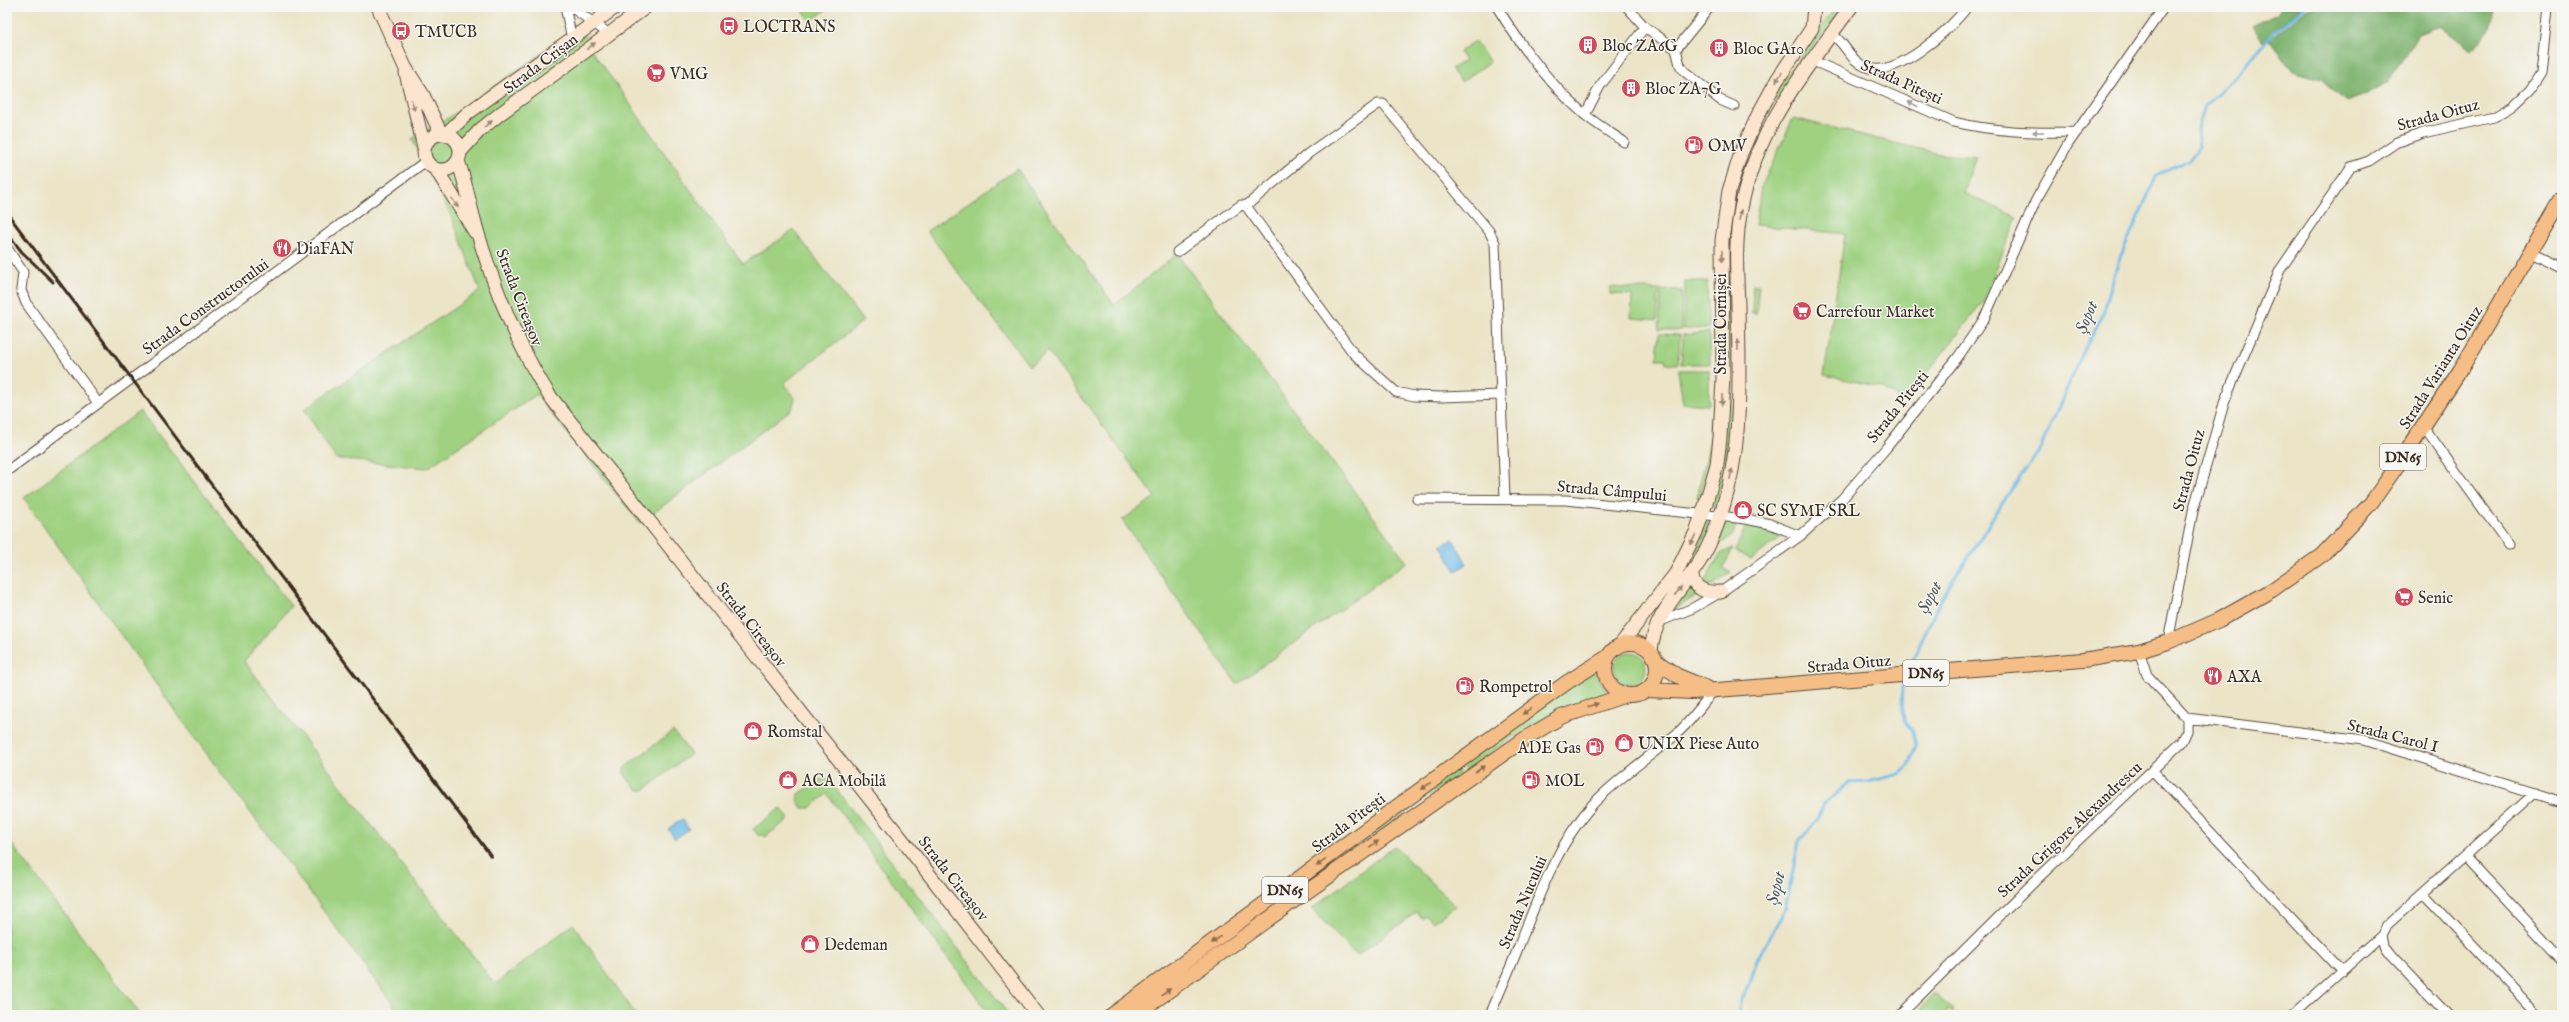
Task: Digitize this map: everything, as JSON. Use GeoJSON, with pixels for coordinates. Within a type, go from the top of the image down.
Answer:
{"type":"FeatureCollection","features":[{"type":"Feature","properties":{"kind":"main road"},"geometry":{"type":"LineString","coordinates":[[378,7],[405,67],[423,95],[444,134],[456,140],[459,156],[448,169],[431,165],[424,147],[411,100],[405,67]]}},
{"type":"Feature","properties":{"kind":"main road","name":"Strada Crișan"},"geometry":{"type":"LineString","coordinates":[[444,134],[462,118],[616,7]]}},
{"type":"Feature","properties":{"kind":"main road","name":"Strada Crișan"},"geometry":{"type":"LineString","coordinates":[[459,156],[476,134],[501,113],[608,33],[646,7]]}},
{"type":"Feature","properties":{"kind":"main road","name":"Strada Cornișei"},"geometry":{"type":"LineString","coordinates":[[1621,644],[1676,573],[1703,514],[1717,464],[1720,438],[1722,229],[1729,191],[1748,135],[1765,101],[1812,28],[1814,7]]}},
{"type":"Feature","properties":{"kind":"main road","name":"Strada Cornișei"},"geometry":{"type":"LineString","coordinates":[[1653,656],[1656,623],[1691,574],[1709,544],[1720,515],[1732,467],[1736,435],[1738,223],[1752,169],[1779,109],[1811,60],[1851,7]]}},
{"type":"Feature","properties":{"kind":"main road"},"geometry":{"type":"LineString","coordinates":[[1765,101],[1779,109]]}},
{"type":"Feature","properties":{"kind":"main road"},"geometry":{"type":"LineString","coordinates":[[424,147],[430,138],[444,134]]}},
{"type":"Feature","properties":{"kind":"main road","name":"Strada Cireașov"},"geometry":{"type":"LineString","coordinates":[[459,156],[479,237],[511,326],[526,359],[549,396],[1039,1013]]}},
{"type":"Feature","properties":{"kind":"main road"},"geometry":{"type":"LineString","coordinates":[[1738,163],[1752,169]]}},
{"type":"Feature","properties":{"kind":"main road","name":"Strada Cireașov"},"geometry":{"type":"LineString","coordinates":[[431,165],[479,237]]}},
{"type":"Feature","properties":{"kind":"main road","name":"Strada Varianta Oituz"},"geometry":{"type":"LineString","coordinates":[[2168,642],[2219,620],[2272,590],[2322,555],[2371,503],[2461,369],[2562,198]]}},
{"type":"Feature","properties":{"kind":"main road"},"geometry":{"type":"LineString","coordinates":[[1691,574],[1694,583],[1703,591],[1721,592]]}},
{"type":"Feature","properties":{"kind":"main road","name":"Strada Oituz"},"geometry":{"type":"LineString","coordinates":[[1647,690],[1714,690],[2082,660],[2139,652],[2168,642]]}},
{"type":"Feature","properties":{"kind":"main road"},"geometry":{"type":"LineString","coordinates":[[1639,643],[1653,656],[1655,679],[1647,690],[1641,693],[1626,695],[1616,691],[1609,685],[1604,668],[1606,658],[1610,652],[1621,644],[1639,643]]}},
{"type":"Feature","properties":{"kind":"main road","name":"Strada Oituz"},"geometry":{"type":"LineString","coordinates":[[1653,656],[1678,676],[1714,690]]}},
{"type":"Feature","properties":{"kind":"main road","name":"Strada Pitești"},"geometry":{"type":"LineString","coordinates":[[1135,1015],[1280,901],[1566,683],[1606,658]]}},
{"type":"Feature","properties":{"kind":"main road","name":"Strada Pitești"},"geometry":{"type":"LineString","coordinates":[[1112,1015],[1280,901],[1541,728],[1567,715],[1626,695]]}},
{"type":"Feature","properties":{"kind":"street"},"geometry":{"type":"LineString","coordinates":[[565,7],[572,38]]}},
{"type":"Feature","properties":{"kind":"street"},"geometry":{"type":"LineString","coordinates":[[571,7],[595,22],[608,33]]}},
{"type":"Feature","properties":{"kind":"street"},"geometry":{"type":"LineString","coordinates":[[1497,7],[1531,59],[1565,96],[1585,115],[1624,142]]}},
{"type":"Feature","properties":{"kind":"street"},"geometry":{"type":"LineString","coordinates":[[1627,7],[1645,27],[1676,49],[1680,65],[1684,71],[1720,100],[1734,106]]}},
{"type":"Feature","properties":{"kind":"street"},"geometry":{"type":"LineString","coordinates":[[1676,49],[1710,7]]}},
{"type":"Feature","properties":{"kind":"street"},"geometry":{"type":"LineString","coordinates":[[1832,34],[1844,42],[1852,59],[1867,68],[1877,69],[1904,61],[1950,25],[1967,7]]}},
{"type":"Feature","properties":{"kind":"street","name":"Strada Pitești"},"geometry":{"type":"LineString","coordinates":[[1656,623],[1693,608],[1721,592],[1800,536],[1842,499],[1887,447],[1980,325],[2002,280],[2036,200],[2077,132],[2164,7]]}},
{"type":"Feature","properties":{"kind":"street","name":"Strada Oituz"},"geometry":{"type":"LineString","coordinates":[[2168,642],[2193,511],[2225,400],[2280,270],[2351,167],[2369,161],[2397,142],[2416,135],[2494,117],[2513,106],[2530,90],[2541,73],[2548,7]]}},
{"type":"Feature","properties":{"kind":"street"},"geometry":{"type":"LineString","coordinates":[[1585,115],[1600,86],[1645,27]]}},
{"type":"Feature","properties":{"kind":"street","name":"Strada Pitești"},"geometry":{"type":"LineString","coordinates":[[1811,60],[1954,122],[1978,128],[2019,132],[2077,132]]}},
{"type":"Feature","properties":{"kind":"street"},"geometry":{"type":"LineString","coordinates":[[1177,252],[1241,206],[1246,206],[1309,153],[1378,104],[1383,104],[1489,231],[1495,243],[1505,498]]}},
{"type":"Feature","properties":{"kind":"street","name":"Strada Constructorului"},"geometry":{"type":"LineString","coordinates":[[7,471],[98,403],[431,165]]}},
{"type":"Feature","properties":{"kind":"street"},"geometry":{"type":"LineString","coordinates":[[1246,206],[1354,354],[1396,392],[1414,396],[1441,397],[1501,395]]}},
{"type":"Feature","properties":{"kind":"street"},"geometry":{"type":"LineString","coordinates":[[7,248],[23,272],[21,290],[26,302],[98,403]]}},
{"type":"Feature","properties":{"kind":"street"},"geometry":{"type":"LineString","coordinates":[[2529,252],[2562,268]]}},
{"type":"Feature","properties":{"kind":"street"},"geometry":{"type":"LineString","coordinates":[[2423,426],[2509,545]]}},
{"type":"Feature","properties":{"kind":"street","name":"Strada Câmpului"},"geometry":{"type":"LineString","coordinates":[[1417,499],[1505,498],[1566,500],[1720,515],[1770,524],[1800,536]]}},
{"type":"Feature","properties":{"kind":"street"},"geometry":{"type":"LineString","coordinates":[[2139,652],[2147,674],[2158,689],[2187,718]]}},
{"type":"Feature","properties":{"kind":"street","name":"Strada Nucului"},"geometry":{"type":"LineString","coordinates":[[1490,1015],[1512,965],[1536,899],[1574,830],[1593,805],[1615,783],[1683,728],[1714,690]]}},
{"type":"Feature","properties":{"kind":"street","name":"Strada Grigore Alexandrescu"},"geometry":{"type":"LineString","coordinates":[[1900,1015],[2034,881],[2153,771],[2182,742],[2187,731],[2187,718]]}},
{"type":"Feature","properties":{"kind":"street","name":"Strada Carol I"},"geometry":{"type":"LineString","coordinates":[[2187,718],[2364,740],[2562,802]]}},
{"type":"Feature","properties":{"kind":"street"},"geometry":{"type":"LineString","coordinates":[[2153,771],[2342,972]]}},
{"type":"Feature","properties":{"kind":"street"},"geometry":{"type":"LineString","coordinates":[[2293,1015],[2382,935],[2387,925],[2535,793]]}},
{"type":"Feature","properties":{"kind":"street"},"geometry":{"type":"LineString","coordinates":[[2465,856],[2562,960]]}},
{"type":"Feature","properties":{"kind":"street"},"geometry":{"type":"LineString","coordinates":[[2423,893],[2538,1015]]}},
{"type":"Feature","properties":{"kind":"street"},"geometry":{"type":"LineString","coordinates":[[2382,935],[2384,946],[2391,955],[2448,1015]]}},
{"type":"Feature","properties":{"kind":"green space"},"geometry":{"type":"Polygon","coordinates":[[[800,7],[830,7],[811,21],[800,7]]]}},
{"type":"Feature","properties":{"kind":"green space"},"geometry":{"type":"Polygon","coordinates":[[[1836,7],[1843,7],[1791,78],[1779,100],[1776,100],[1775,97],[1784,79],[1836,7]]]}},
{"type":"Feature","properties":{"kind":"green space"},"geometry":{"type":"Polygon","coordinates":[[[2282,7],[2301,7],[2263,41],[2252,26],[2279,13],[2282,7]]]}},
{"type":"Feature","properties":{"kind":"green space"},"geometry":{"type":"Polygon","coordinates":[[[2309,7],[2493,7],[2493,14],[2492,21],[2485,36],[2471,50],[2440,26],[2418,34],[2389,80],[2368,94],[2346,102],[2321,79],[2293,71],[2269,40],[2309,7]]]}},
{"type":"Feature","properties":{"kind":"green space"},"geometry":{"type":"Polygon","coordinates":[[[577,29],[591,42],[588,45],[743,264],[794,230],[863,321],[784,383],[795,398],[792,409],[640,523],[536,395],[427,468],[336,459],[304,409],[480,291],[451,215],[412,139],[456,113],[577,29]]]}},
{"type":"Feature","properties":{"kind":"green space"},"geometry":{"type":"Polygon","coordinates":[[[1475,41],[1490,62],[1461,82],[1451,69],[1465,60],[1459,52],[1475,41]]]}},
{"type":"Feature","properties":{"kind":"green space"},"geometry":{"type":"Polygon","coordinates":[[[1793,118],[1940,154],[1976,157],[1964,193],[2017,217],[1983,302],[1905,401],[1880,387],[1824,375],[1845,234],[1755,225],[1761,188],[1793,118]]]}},
{"type":"Feature","properties":{"kind":"green space"},"geometry":{"type":"Polygon","coordinates":[[[1017,169],[1114,305],[1177,254],[1407,562],[1237,684],[1122,520],[1155,497],[1048,352],[1029,366],[927,231],[1017,169]]]}},
{"type":"Feature","properties":{"kind":"green space"},"geometry":{"type":"Polygon","coordinates":[[[1727,244],[1732,244],[1732,388],[1726,387],[1727,244]]]}},
{"type":"Feature","properties":{"kind":"green space"},"geometry":{"type":"Polygon","coordinates":[[[1685,281],[1707,281],[1709,328],[1683,329],[1685,281]]]}},
{"type":"Feature","properties":{"kind":"green space"},"geometry":{"type":"Polygon","coordinates":[[[1753,284],[1759,285],[1756,314],[1752,313],[1753,284]]]}},
{"type":"Feature","properties":{"kind":"green space"},"geometry":{"type":"Polygon","coordinates":[[[1610,287],[1659,290],[1657,320],[1631,318],[1632,295],[1610,294],[1610,287]]]}},
{"type":"Feature","properties":{"kind":"green space"},"geometry":{"type":"Polygon","coordinates":[[[1661,290],[1682,291],[1681,330],[1659,330],[1661,290]]]}},
{"type":"Feature","properties":{"kind":"green space"},"geometry":{"type":"Polygon","coordinates":[[[1709,332],[1710,364],[1681,364],[1683,335],[1709,332]]]}},
{"type":"Feature","properties":{"kind":"green space"},"geometry":{"type":"Polygon","coordinates":[[[1659,334],[1680,335],[1678,364],[1666,363],[1665,359],[1657,359],[1659,334]]]}},
{"type":"Feature","properties":{"kind":"green space"},"geometry":{"type":"Polygon","coordinates":[[[1678,370],[1709,370],[1709,405],[1683,403],[1678,370]]]}},
{"type":"Feature","properties":{"kind":"green space"},"geometry":{"type":"Polygon","coordinates":[[[1726,394],[1733,394],[1731,423],[1726,466],[1716,508],[1712,507],[1722,466],[1726,394]]]}},
{"type":"Feature","properties":{"kind":"green space"},"geometry":{"type":"Polygon","coordinates":[[[140,411],[291,606],[244,661],[495,984],[573,924],[636,1015],[401,1015],[175,711],[24,498],[140,411]]]}},
{"type":"Feature","properties":{"kind":"green space"},"geometry":{"type":"Polygon","coordinates":[[[1710,417],[1714,417],[1710,458],[1700,498],[1697,498],[1709,445],[1710,417]]]}},
{"type":"Feature","properties":{"kind":"green space"},"geometry":{"type":"Polygon","coordinates":[[[1724,521],[1737,521],[1738,523],[1732,536],[1711,550],[1724,521]]]}},
{"type":"Feature","properties":{"kind":"green space"},"geometry":{"type":"Polygon","coordinates":[[[1704,523],[1709,523],[1711,527],[1697,555],[1662,602],[1704,523]]]}},
{"type":"Feature","properties":{"kind":"green space"},"geometry":{"type":"Polygon","coordinates":[[[1747,523],[1783,531],[1784,535],[1751,560],[1735,551],[1747,523]]]}},
{"type":"Feature","properties":{"kind":"green space"},"geometry":{"type":"Polygon","coordinates":[[[1733,548],[1723,568],[1731,572],[1711,586],[1704,583],[1720,554],[1733,548]]]}},
{"type":"Feature","properties":{"kind":"green space"},"geometry":{"type":"Polygon","coordinates":[[[1690,585],[1699,594],[1673,610],[1672,608],[1690,585]]]}},
{"type":"Feature","properties":{"kind":"green space"},"geometry":{"type":"Polygon","coordinates":[[[1627,652],[1633,652],[1643,659],[1646,668],[1645,674],[1639,681],[1633,684],[1627,684],[1617,677],[1614,671],[1614,665],[1621,655],[1627,652]]]}},
{"type":"Feature","properties":{"kind":"green space"},"geometry":{"type":"Polygon","coordinates":[[[1598,667],[1598,677],[1608,694],[1588,699],[1570,706],[1533,724],[1466,770],[1461,764],[1598,667]]]}},
{"type":"Feature","properties":{"kind":"green space"},"geometry":{"type":"Polygon","coordinates":[[[673,731],[691,754],[644,790],[637,790],[624,774],[624,768],[673,731]]]}},
{"type":"Feature","properties":{"kind":"green space"},"geometry":{"type":"Polygon","coordinates":[[[1455,767],[1460,773],[1297,892],[1292,891],[1455,767]]]}},
{"type":"Feature","properties":{"kind":"green space"},"geometry":{"type":"Polygon","coordinates":[[[821,779],[829,780],[1009,1015],[990,1015],[827,794],[810,808],[802,808],[797,800],[799,794],[821,779]]]}},
{"type":"Feature","properties":{"kind":"green space"},"geometry":{"type":"Polygon","coordinates":[[[781,808],[789,819],[765,837],[762,834],[759,836],[753,829],[781,808]]]}},
{"type":"Feature","properties":{"kind":"green space"},"geometry":{"type":"Polygon","coordinates":[[[7,838],[141,1015],[7,1015],[7,838]]]}},
{"type":"Feature","properties":{"kind":"green space"},"geometry":{"type":"Polygon","coordinates":[[[1394,846],[1455,906],[1433,922],[1426,915],[1422,918],[1417,912],[1356,956],[1312,909],[1394,846]]]}},
{"type":"Feature","properties":{"kind":"green space"},"geometry":{"type":"Polygon","coordinates":[[[1935,993],[1954,1010],[1952,1013],[1948,1010],[1943,1015],[1928,1015],[1921,1008],[1935,993]]]}},
{"type":"Feature","properties":{"kind":"water"},"geometry":{"type":"Polygon","coordinates":[[[1453,539],[1467,564],[1456,571],[1441,546],[1453,539]]]}},
{"type":"Feature","properties":{"kind":"water"},"geometry":{"type":"Polygon","coordinates":[[[682,819],[689,829],[675,839],[668,829],[682,819]]]}},
{"type":"Feature","properties":{"kind":"waterway","name":"Șopot"},"geometry":{"type":"LineString","coordinates":[[1910,666],[1940,601],[2009,493],[2040,449],[2086,346],[2104,311],[2118,262],[2157,175],[2191,159],[2199,146],[2197,131],[2205,106],[2237,75],[2273,33],[2305,7]]}},
{"type":"Feature","properties":{"kind":"waterway","name":"Șopot"},"geometry":{"type":"LineString","coordinates":[[1738,1015],[1741,999],[1750,983],[1757,959],[1785,910],[1799,841],[1816,822],[1824,804],[1849,783],[1868,782],[1900,774],[1909,766],[1916,745],[1913,732],[1905,721],[1902,711],[1903,684]]}},
{"type":"Feature","properties":{"kind":"railway"},"geometry":{"type":"LineString","coordinates":[[7,213],[491,856]]}},
{"type":"Feature","properties":{"kind":"railway"},"geometry":{"type":"LineString","coordinates":[[7,233],[22,252],[53,282]]}},
{"type":"Feature","properties":{"kind":"place","name":"LOCTRANS"},"geometry":{"type":"Point","coordinates":[729,26]}},
{"type":"Feature","properties":{"kind":"place","name":"TMUCB"},"geometry":{"type":"Point","coordinates":[401,31]}},
{"type":"Feature","properties":{"kind":"place","name":"Bloc ZA6G"},"geometry":{"type":"Point","coordinates":[1588,45]}},
{"type":"Feature","properties":{"kind":"place","name":"Bloc GA10"},"geometry":{"type":"Point","coordinates":[1719,48]}},
{"type":"Feature","properties":{"kind":"place","name":"VMG"},"geometry":{"type":"Point","coordinates":[656,73]}},
{"type":"Feature","properties":{"kind":"place","name":"Bloc ZA7G"},"geometry":{"type":"Point","coordinates":[1631,88]}},
{"type":"Feature","properties":{"kind":"place","name":"OMV"},"geometry":{"type":"Point","coordinates":[1694,145]}},
{"type":"Feature","properties":{"kind":"place","name":"DiaFAN"},"geometry":{"type":"Point","coordinates":[282,248]}},
{"type":"Feature","properties":{"kind":"place","name":"Carrefour Market"},"geometry":{"type":"Point","coordinates":[1802,311]}},
{"type":"Feature","properties":{"kind":"place","name":"SC SYMF SRL"},"geometry":{"type":"Point","coordinates":[1743,510]}},
{"type":"Feature","properties":{"kind":"place","name":"Senic"},"geometry":{"type":"Point","coordinates":[2404,597]}},
{"type":"Feature","properties":{"kind":"place","name":"AXA"},"geometry":{"type":"Point","coordinates":[2213,676]}},
{"type":"Feature","properties":{"kind":"place","name":"Rompetrol"},"geometry":{"type":"Point","coordinates":[1465,686]}},
{"type":"Feature","properties":{"kind":"place","name":"Romstal"},"geometry":{"type":"Point","coordinates":[753,731]}},
{"type":"Feature","properties":{"kind":"place","name":"UNIX Piese Auto"},"geometry":{"type":"Point","coordinates":[1624,743]}},
{"type":"Feature","properties":{"kind":"place","name":"ADE Gas"},"geometry":{"type":"Point","coordinates":[1595,747]}},
{"type":"Feature","properties":{"kind":"place","name":"ACA Mobilă"},"geometry":{"type":"Point","coordinates":[788,780]}},
{"type":"Feature","properties":{"kind":"place","name":"MOL"},"geometry":{"type":"Point","coordinates":[1531,780]}},
{"type":"Feature","properties":{"kind":"place","name":"Dedeman"},"geometry":{"type":"Point","coordinates":[810,944]}}]}
